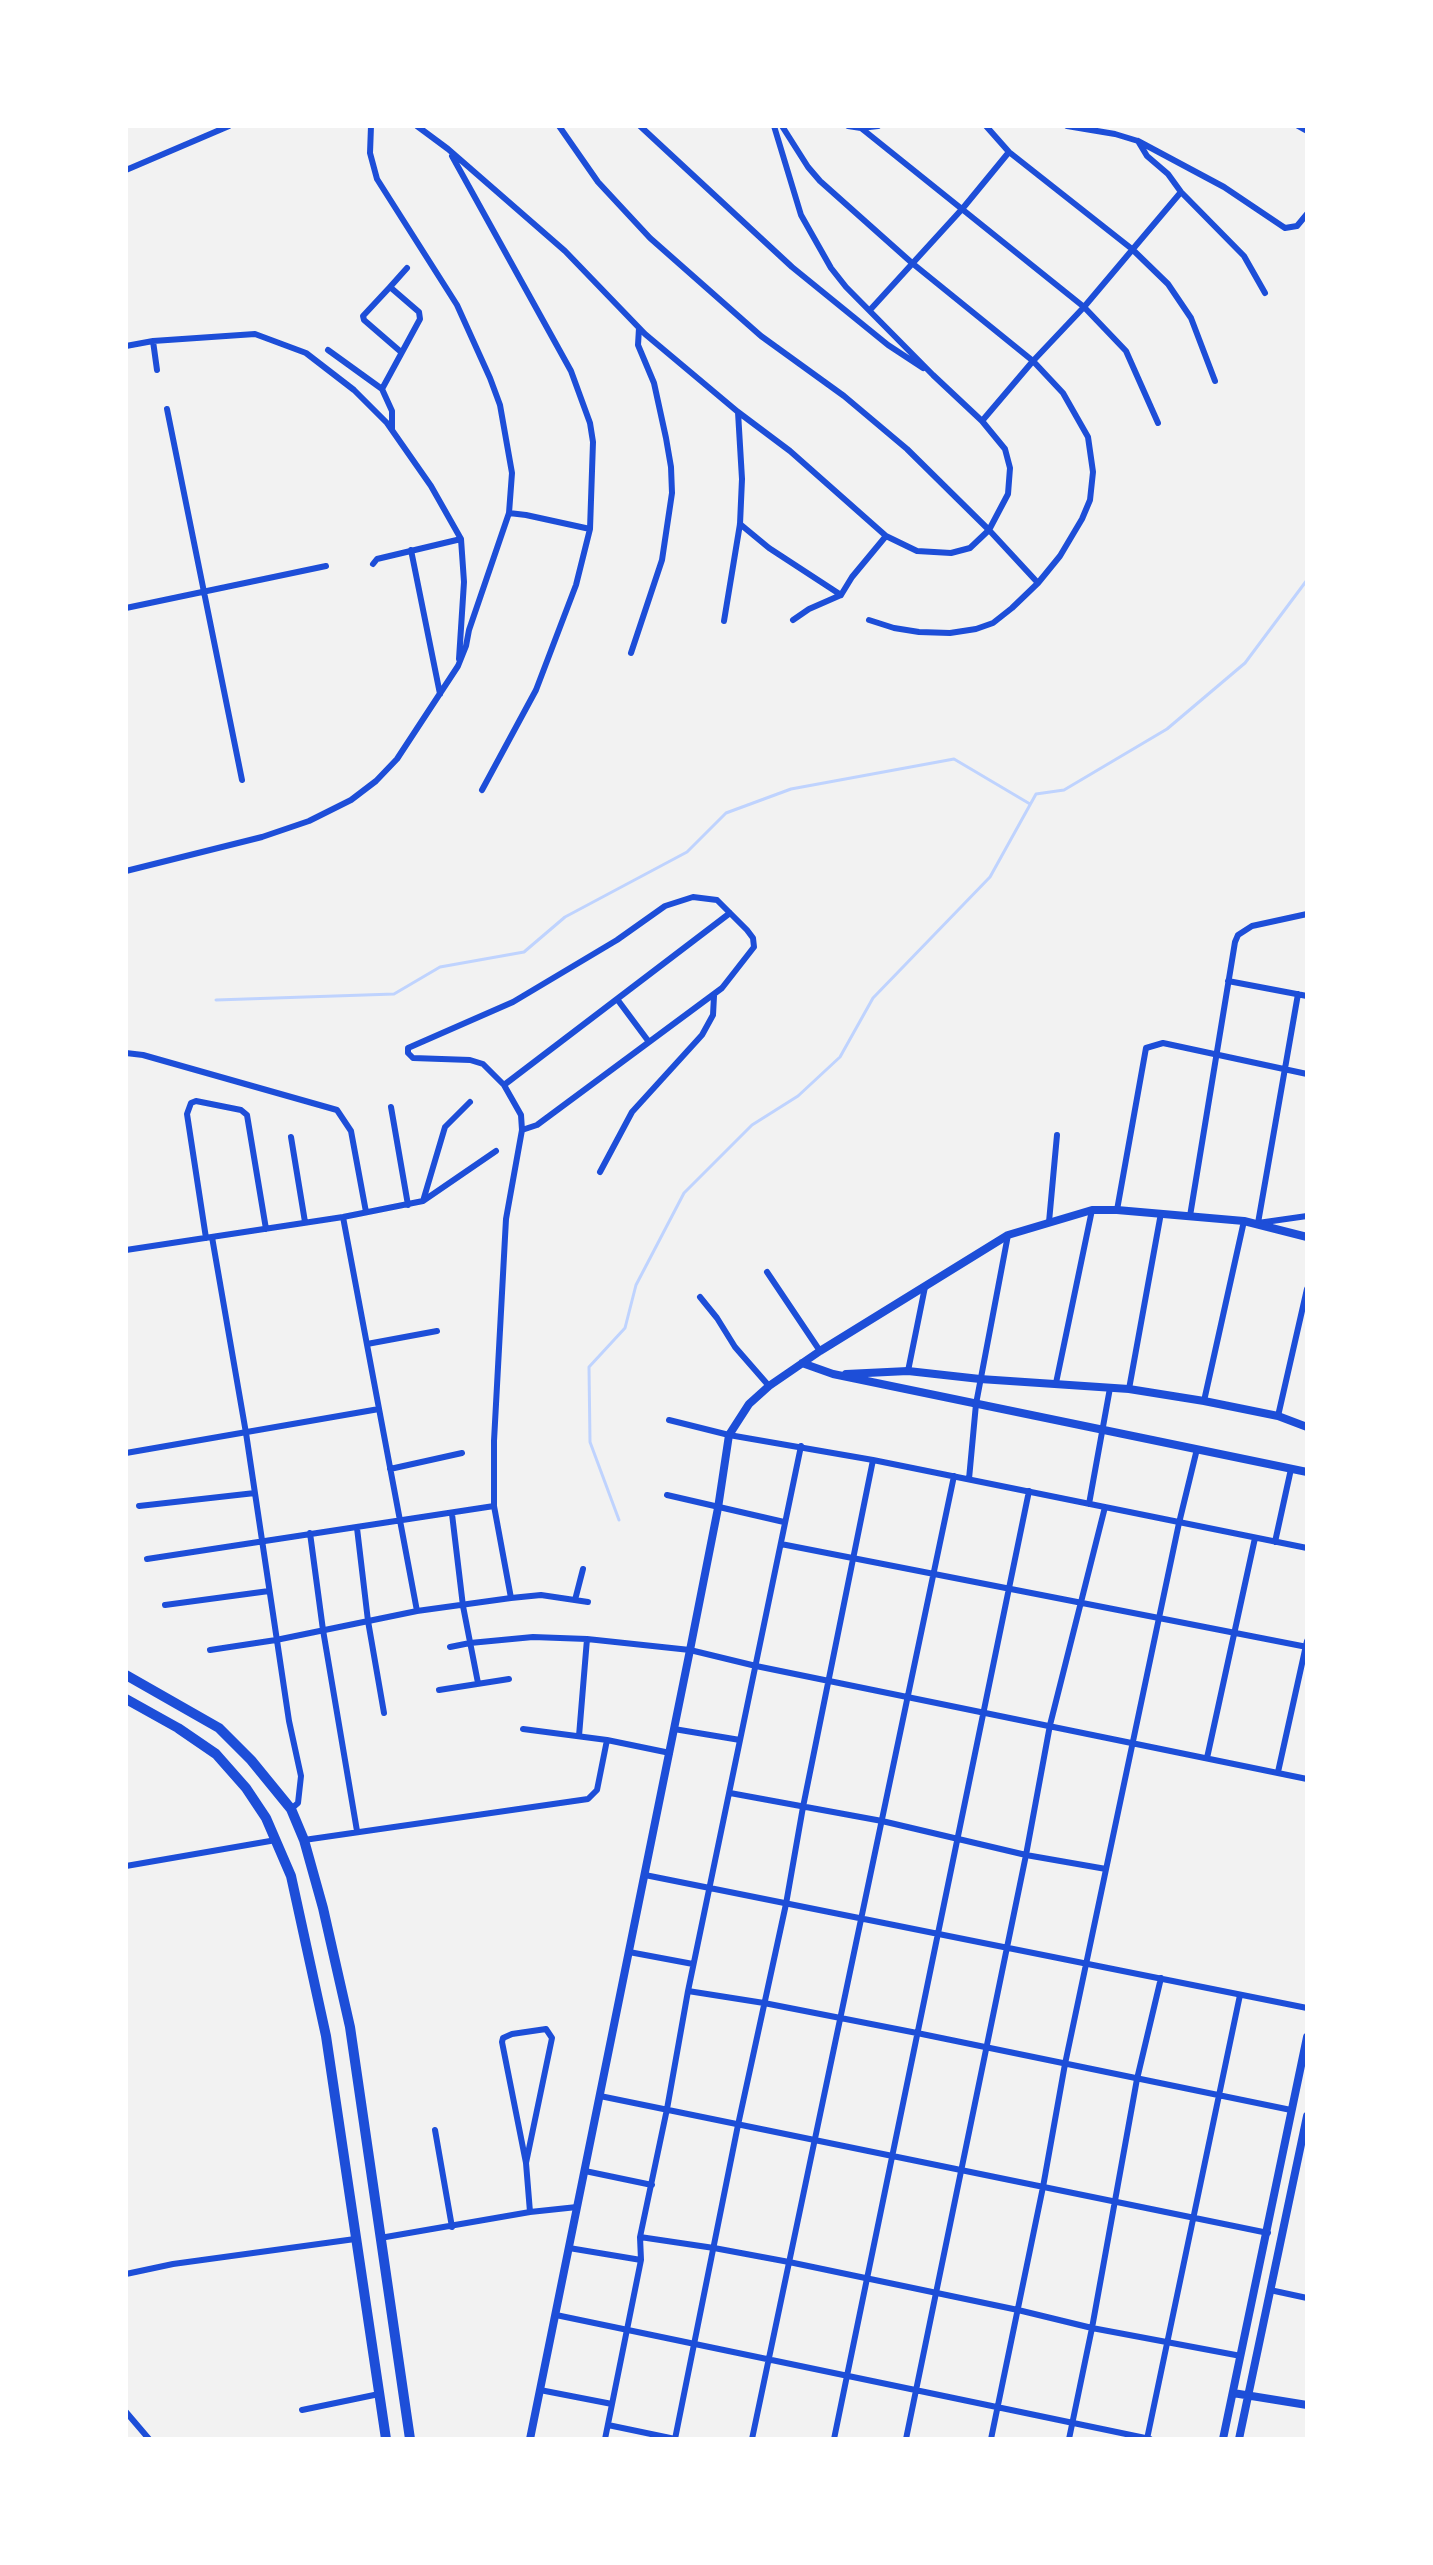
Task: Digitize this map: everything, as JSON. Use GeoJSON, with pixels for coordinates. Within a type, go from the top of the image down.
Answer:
{"type":"FeatureCollection","features":[{"type":"Feature","properties":{"kind":"main road"},"geometry":{"type":"LineString","coordinates":[[126,1675],[219,1728],[251,1760],[291,1809],[304,1840],[350,2027],[410,2439]]}},
{"type":"Feature","properties":{"kind":"main road"},"geometry":{"type":"LineString","coordinates":[[126,1699],[216,1754],[246,1788],[266,1818],[291,1876],[326,2036],[386,2439]]}},
{"type":"Feature","properties":{"kind":"street"},"geometry":{"type":"LineString","coordinates":[[126,170],[229,126]]}},
{"type":"Feature","properties":{"kind":"street"},"geometry":{"type":"LineString","coordinates":[[126,871],[262,837],[309,821],[351,800],[376,781],[397,759],[458,666],[466,646],[509,513],[512,473],[500,405],[457,305],[377,179],[370,153],[371,126]]}},
{"type":"Feature","properties":{"kind":"street"},"geometry":{"type":"LineString","coordinates":[[417,126],[448,149],[565,251],[639,328],[738,412],[790,451],[886,536],[917,551],[951,553],[970,548],[989,530],[1008,494],[1010,468],[1005,449],[982,421],[933,375],[831,268],[796,202],[774,126]]}},
{"type":"Feature","properties":{"kind":"street"},"geometry":{"type":"LineString","coordinates":[[560,126],[590,172],[650,238],[761,336],[844,396],[907,449],[1038,583]]}},
{"type":"Feature","properties":{"kind":"street"},"geometry":{"type":"LineString","coordinates":[[640,126],[792,267],[888,345],[933,375]]}},
{"type":"Feature","properties":{"kind":"street"},"geometry":{"type":"LineString","coordinates":[[782,126],[820,181],[912,263],[1033,361],[1063,393],[1088,437],[1093,472],[1090,500],[1070,543],[1038,583],[993,623],[950,633],[894,628],[869,620]]}},
{"type":"Feature","properties":{"kind":"street"},"geometry":{"type":"LineString","coordinates":[[848,126],[878,126]]}},
{"type":"Feature","properties":{"kind":"street"},"geometry":{"type":"LineString","coordinates":[[986,126],[1009,152],[1132,249],[1168,284],[1191,318],[1215,381]]}},
{"type":"Feature","properties":{"kind":"street"},"geometry":{"type":"LineString","coordinates":[[1067,126],[1138,141],[1224,187],[1285,228],[1302,224],[1307,214]]}},
{"type":"Feature","properties":{"kind":"street"},"geometry":{"type":"LineString","coordinates":[[1298,126],[1307,131]]}},
{"type":"Feature","properties":{"kind":"street"},"geometry":{"type":"LineString","coordinates":[[861,128],[1084,307],[1126,351],[1158,423]]}},
{"type":"Feature","properties":{"kind":"street"},"geometry":{"type":"LineString","coordinates":[[1138,141],[1147,156],[1168,174],[1181,192],[1244,256],[1265,293]]}},
{"type":"Feature","properties":{"kind":"street"},"geometry":{"type":"LineString","coordinates":[[448,149],[571,371],[590,423],[593,442],[590,529],[576,585],[536,690],[482,790]]}},
{"type":"Feature","properties":{"kind":"street"},"geometry":{"type":"LineString","coordinates":[[870,310],[963,208],[1009,152]]}},
{"type":"Feature","properties":{"kind":"street"},"geometry":{"type":"LineString","coordinates":[[982,421],[1181,192]]}},
{"type":"Feature","properties":{"kind":"street"},"geometry":{"type":"LineString","coordinates":[[401,352],[363,316],[407,268]]}},
{"type":"Feature","properties":{"kind":"street"},"geometry":{"type":"LineString","coordinates":[[382,389],[420,319],[419,312],[390,287]]}},
{"type":"Feature","properties":{"kind":"street"},"geometry":{"type":"LineString","coordinates":[[631,653],[662,560],[672,493],[666,438],[654,383],[638,345],[639,328]]}},
{"type":"Feature","properties":{"kind":"street"},"geometry":{"type":"LineString","coordinates":[[126,346],[153,341],[255,334],[306,353],[354,390],[392,431],[431,486],[461,539],[464,582],[458,666]]}},
{"type":"Feature","properties":{"kind":"street"},"geometry":{"type":"LineString","coordinates":[[153,341],[157,370]]}},
{"type":"Feature","properties":{"kind":"street"},"geometry":{"type":"LineString","coordinates":[[328,350],[382,389],[392,411],[392,431]]}},
{"type":"Feature","properties":{"kind":"street"},"geometry":{"type":"LineString","coordinates":[[167,409],[242,780]]}},
{"type":"Feature","properties":{"kind":"street"},"geometry":{"type":"LineString","coordinates":[[724,621],[740,524],[742,479],[738,412]]}},
{"type":"Feature","properties":{"kind":"street"},"geometry":{"type":"LineString","coordinates":[[509,513],[590,529]]}},
{"type":"Feature","properties":{"kind":"street"},"geometry":{"type":"LineString","coordinates":[[740,524],[769,548],[841,595]]}},
{"type":"Feature","properties":{"kind":"street"},"geometry":{"type":"LineString","coordinates":[[793,620],[841,595],[886,536]]}},
{"type":"Feature","properties":{"kind":"street"},"geometry":{"type":"LineString","coordinates":[[373,564],[377,559],[461,539]]}},
{"type":"Feature","properties":{"kind":"street"},"geometry":{"type":"LineString","coordinates":[[411,550],[440,694]]}},
{"type":"Feature","properties":{"kind":"street"},"geometry":{"type":"LineString","coordinates":[[126,608],[326,566]]}},
{"type":"Feature","properties":{"kind":"street"},"geometry":{"type":"LineString","coordinates":[[511,1598],[494,1506],[494,1441],[506,1219],[522,1130],[520,1113],[504,1085],[477,1061],[413,1058],[407,1050],[410,1045],[513,1002],[617,940],[665,906],[683,899],[705,897],[717,900],[753,938],[754,947],[714,996],[537,1125],[522,1130]]}},
{"type":"Feature","properties":{"kind":"street"},"geometry":{"type":"LineString","coordinates":[[504,1085],[730,913]]}},
{"type":"Feature","properties":{"kind":"street"},"geometry":{"type":"LineString","coordinates":[[1190,1216],[1235,942],[1238,935],[1252,926],[1307,914]]}},
{"type":"Feature","properties":{"kind":"street"},"geometry":{"type":"LineString","coordinates":[[1228,981],[1307,996]]}},
{"type":"Feature","properties":{"kind":"street"},"geometry":{"type":"LineString","coordinates":[[1258,1223],[1298,994]]}},
{"type":"Feature","properties":{"kind":"street"},"geometry":{"type":"LineString","coordinates":[[600,1172],[632,1112],[702,1035],[713,1015],[714,996]]}},
{"type":"Feature","properties":{"kind":"street"},"geometry":{"type":"LineString","coordinates":[[617,999],[649,1042]]}},
{"type":"Feature","properties":{"kind":"street"},"geometry":{"type":"LineString","coordinates":[[1117,1210],[1146,1048],[1163,1043],[1307,1074]]}},
{"type":"Feature","properties":{"kind":"street"},"geometry":{"type":"LineString","coordinates":[[126,1053],[143,1055],[337,1110],[351,1131],[366,1212]]}},
{"type":"Feature","properties":{"kind":"street"},"geometry":{"type":"LineString","coordinates":[[423,1201],[445,1127],[470,1102]]}},
{"type":"Feature","properties":{"kind":"street"},"geometry":{"type":"LineString","coordinates":[[266,1229],[247,1115],[241,1110],[214,1103],[191,1103],[187,1114],[246,1433],[276,1640],[301,1776],[298,1803],[291,1809]]}},
{"type":"Feature","properties":{"kind":"street"},"geometry":{"type":"LineString","coordinates":[[391,1107],[408,1205]]}},
{"type":"Feature","properties":{"kind":"street"},"geometry":{"type":"LineString","coordinates":[[1049,1222],[1057,1135]]}},
{"type":"Feature","properties":{"kind":"street"},"geometry":{"type":"LineString","coordinates":[[291,1137],[305,1222]]}},
{"type":"Feature","properties":{"kind":"street"},"geometry":{"type":"LineString","coordinates":[[126,1250],[343,1217],[423,1201],[496,1151]]}},
{"type":"Feature","properties":{"kind":"street"},"geometry":{"type":"LineString","coordinates":[[1056,1383],[1092,1210]]}},
{"type":"Feature","properties":{"kind":"street"},"geometry":{"type":"LineString","coordinates":[[530,2439],[670,1753],[718,1508],[729,1435],[749,1404],[769,1386],[820,1351],[1008,1235],[1049,1222],[1092,1210],[1117,1210],[1244,1221],[1307,1237]]}},
{"type":"Feature","properties":{"kind":"street"},"geometry":{"type":"LineString","coordinates":[[1129,1389],[1161,1213]]}},
{"type":"Feature","properties":{"kind":"street"},"geometry":{"type":"LineString","coordinates":[[1258,1223],[1307,1216]]}},
{"type":"Feature","properties":{"kind":"street"},"geometry":{"type":"LineString","coordinates":[[343,1217],[417,1611]]}},
{"type":"Feature","properties":{"kind":"street"},"geometry":{"type":"LineString","coordinates":[[1204,1401],[1244,1221]]}},
{"type":"Feature","properties":{"kind":"street"},"geometry":{"type":"LineString","coordinates":[[969,1479],[976,1404],[1008,1235]]}},
{"type":"Feature","properties":{"kind":"street"},"geometry":{"type":"LineString","coordinates":[[767,1272],[820,1351]]}},
{"type":"Feature","properties":{"kind":"street"},"geometry":{"type":"LineString","coordinates":[[908,1371],[925,1287]]}},
{"type":"Feature","properties":{"kind":"street"},"geometry":{"type":"LineString","coordinates":[[1278,1416],[1307,1289]]}},
{"type":"Feature","properties":{"kind":"street"},"geometry":{"type":"LineString","coordinates":[[700,1297],[735,1347],[769,1386]]}},
{"type":"Feature","properties":{"kind":"street"},"geometry":{"type":"LineString","coordinates":[[367,1344],[437,1331]]}},
{"type":"Feature","properties":{"kind":"street"},"geometry":{"type":"LineString","coordinates":[[802,1363],[833,1374],[1307,1472]]}},
{"type":"Feature","properties":{"kind":"street"},"geometry":{"type":"LineString","coordinates":[[833,1374],[908,1371],[1129,1389],[1278,1416],[1307,1427]]}},
{"type":"Feature","properties":{"kind":"street"},"geometry":{"type":"LineString","coordinates":[[1089,1504],[1110,1388]]}},
{"type":"Feature","properties":{"kind":"street"},"geometry":{"type":"LineString","coordinates":[[126,1453],[379,1409]]}},
{"type":"Feature","properties":{"kind":"street"},"geometry":{"type":"LineString","coordinates":[[669,1420],[729,1435],[873,1460],[1307,1548]]}},
{"type":"Feature","properties":{"kind":"street"},"geometry":{"type":"LineString","coordinates":[[605,2439],[641,2260],[640,2237],[693,1964],[801,1446]]}},
{"type":"Feature","properties":{"kind":"street"},"geometry":{"type":"LineString","coordinates":[[991,2439],[1065,2064],[1197,1449]]}},
{"type":"Feature","properties":{"kind":"street"},"geometry":{"type":"LineString","coordinates":[[390,1469],[462,1453]]}},
{"type":"Feature","properties":{"kind":"street"},"geometry":{"type":"LineString","coordinates":[[608,2425],[675,2439],[786,1904],[873,1460]]}},
{"type":"Feature","properties":{"kind":"street"},"geometry":{"type":"LineString","coordinates":[[1275,1542],[1291,1469]]}},
{"type":"Feature","properties":{"kind":"street"},"geometry":{"type":"LineString","coordinates":[[752,2439],[954,1476]]}},
{"type":"Feature","properties":{"kind":"street"},"geometry":{"type":"LineString","coordinates":[[834,2439],[1029,1491]]}},
{"type":"Feature","properties":{"kind":"street"},"geometry":{"type":"LineString","coordinates":[[139,1506],[255,1493]]}},
{"type":"Feature","properties":{"kind":"street"},"geometry":{"type":"LineString","coordinates":[[667,1495],[784,1522]]}},
{"type":"Feature","properties":{"kind":"street"},"geometry":{"type":"LineString","coordinates":[[147,1559],[494,1506]]}},
{"type":"Feature","properties":{"kind":"street"},"geometry":{"type":"LineString","coordinates":[[906,2439],[1050,1725],[1105,1507]]}},
{"type":"Feature","properties":{"kind":"street"},"geometry":{"type":"LineString","coordinates":[[452,1514],[463,1606],[478,1683]]}},
{"type":"Feature","properties":{"kind":"street"},"geometry":{"type":"LineString","coordinates":[[357,1528],[368,1621],[384,1713]]}},
{"type":"Feature","properties":{"kind":"street"},"geometry":{"type":"LineString","coordinates":[[310,1533],[357,1831]]}},
{"type":"Feature","properties":{"kind":"street"},"geometry":{"type":"LineString","coordinates":[[1207,1758],[1255,1538]]}},
{"type":"Feature","properties":{"kind":"street"},"geometry":{"type":"LineString","coordinates":[[781,1544],[1234,1634],[1307,1645],[1278,1772]]}},
{"type":"Feature","properties":{"kind":"street"},"geometry":{"type":"LineString","coordinates":[[575,1600],[583,1569]]}},
{"type":"Feature","properties":{"kind":"street"},"geometry":{"type":"LineString","coordinates":[[165,1605],[269,1591]]}},
{"type":"Feature","properties":{"kind":"street"},"geometry":{"type":"LineString","coordinates":[[210,1650],[417,1611],[511,1598],[541,1595],[588,1602]]}},
{"type":"Feature","properties":{"kind":"street"},"geometry":{"type":"LineString","coordinates":[[450,1647],[533,1637],[587,1639],[690,1650],[1307,1779]]}},
{"type":"Feature","properties":{"kind":"street"},"geometry":{"type":"LineString","coordinates":[[579,1736],[587,1639]]}},
{"type":"Feature","properties":{"kind":"street"},"geometry":{"type":"LineString","coordinates":[[439,1690],[509,1679]]}},
{"type":"Feature","properties":{"kind":"street"},"geometry":{"type":"LineString","coordinates":[[523,1729],[607,1740],[670,1753]]}},
{"type":"Feature","properties":{"kind":"street"},"geometry":{"type":"LineString","coordinates":[[674,1729],[740,1740]]}},
{"type":"Feature","properties":{"kind":"street"},"geometry":{"type":"LineString","coordinates":[[304,1840],[588,1799],[597,1790],[607,1740]]}},
{"type":"Feature","properties":{"kind":"street"},"geometry":{"type":"LineString","coordinates":[[730,1793],[882,1821],[1026,1855],[1106,1869]]}},
{"type":"Feature","properties":{"kind":"street"},"geometry":{"type":"LineString","coordinates":[[126,1866],[276,1840]]}},
{"type":"Feature","properties":{"kind":"street"},"geometry":{"type":"LineString","coordinates":[[645,1875],[1307,2008]]}},
{"type":"Feature","properties":{"kind":"street"},"geometry":{"type":"LineString","coordinates":[[629,1952],[693,1964]]}},
{"type":"Feature","properties":{"kind":"street"},"geometry":{"type":"LineString","coordinates":[[1069,2439],[1137,2079],[1161,1978]]}},
{"type":"Feature","properties":{"kind":"street"},"geometry":{"type":"LineString","coordinates":[[688,1991],[917,2033],[1291,2110]]}},
{"type":"Feature","properties":{"kind":"street"},"geometry":{"type":"LineString","coordinates":[[556,2315],[1148,2439],[1240,1995]]}},
{"type":"Feature","properties":{"kind":"street"},"geometry":{"type":"LineString","coordinates":[[526,2163],[552,2038],[549,2031],[543,2029],[512,2034],[503,2038],[502,2047],[526,2163],[530,2212]]}},
{"type":"Feature","properties":{"kind":"street"},"geometry":{"type":"LineString","coordinates":[[1223,2439],[1307,2037]]}},
{"type":"Feature","properties":{"kind":"street"},"geometry":{"type":"LineString","coordinates":[[600,2096],[1268,2233]]}},
{"type":"Feature","properties":{"kind":"street"},"geometry":{"type":"LineString","coordinates":[[1239,2439],[1307,2116]]}},
{"type":"Feature","properties":{"kind":"street"},"geometry":{"type":"LineString","coordinates":[[435,2130],[452,2227]]}},
{"type":"Feature","properties":{"kind":"street"},"geometry":{"type":"LineString","coordinates":[[1296,2167],[1307,2169]]}},
{"type":"Feature","properties":{"kind":"street"},"geometry":{"type":"LineString","coordinates":[[585,2171],[652,2185]]}},
{"type":"Feature","properties":{"kind":"street"},"geometry":{"type":"LineString","coordinates":[[380,2238],[577,2207]]}},
{"type":"Feature","properties":{"kind":"street"},"geometry":{"type":"LineString","coordinates":[[640,2237],[789,2262],[1092,2328],[1241,2356]]}},
{"type":"Feature","properties":{"kind":"street"},"geometry":{"type":"LineString","coordinates":[[126,2274],[173,2264],[355,2239]]}},
{"type":"Feature","properties":{"kind":"street"},"geometry":{"type":"LineString","coordinates":[[569,2248],[641,2260]]}},
{"type":"Feature","properties":{"kind":"street"},"geometry":{"type":"LineString","coordinates":[[1270,2290],[1307,2298]]}},
{"type":"Feature","properties":{"kind":"street"},"geometry":{"type":"LineString","coordinates":[[540,2390],[612,2404]]}},
{"type":"Feature","properties":{"kind":"street"},"geometry":{"type":"LineString","coordinates":[[1233,2393],[1307,2405]]}},
{"type":"Feature","properties":{"kind":"street"},"geometry":{"type":"LineString","coordinates":[[302,2410],[379,2394]]}},
{"type":"Feature","properties":{"kind":"street"},"geometry":{"type":"LineString","coordinates":[[126,2412],[149,2439]]}},
{"type":"Feature","properties":{"kind":"street"},"geometry":{"type":"LineString","coordinates":[[126,2428],[134,2422]]}},
{"type":"Feature","properties":{"kind":"waterway"},"geometry":{"type":"LineString","coordinates":[[619,1520],[590,1442],[589,1367],[625,1328],[636,1285],[684,1193],[752,1125],[798,1096],[840,1057],[873,998],[990,877],[1036,794],[1064,790],[1167,729],[1245,663],[1307,580]]}},
{"type":"Feature","properties":{"kind":"waterway"},"geometry":{"type":"LineString","coordinates":[[216,1000],[394,994],[440,967],[524,952],[565,917],[687,852],[726,813],[791,789],[954,759],[1030,804]]}}]}
